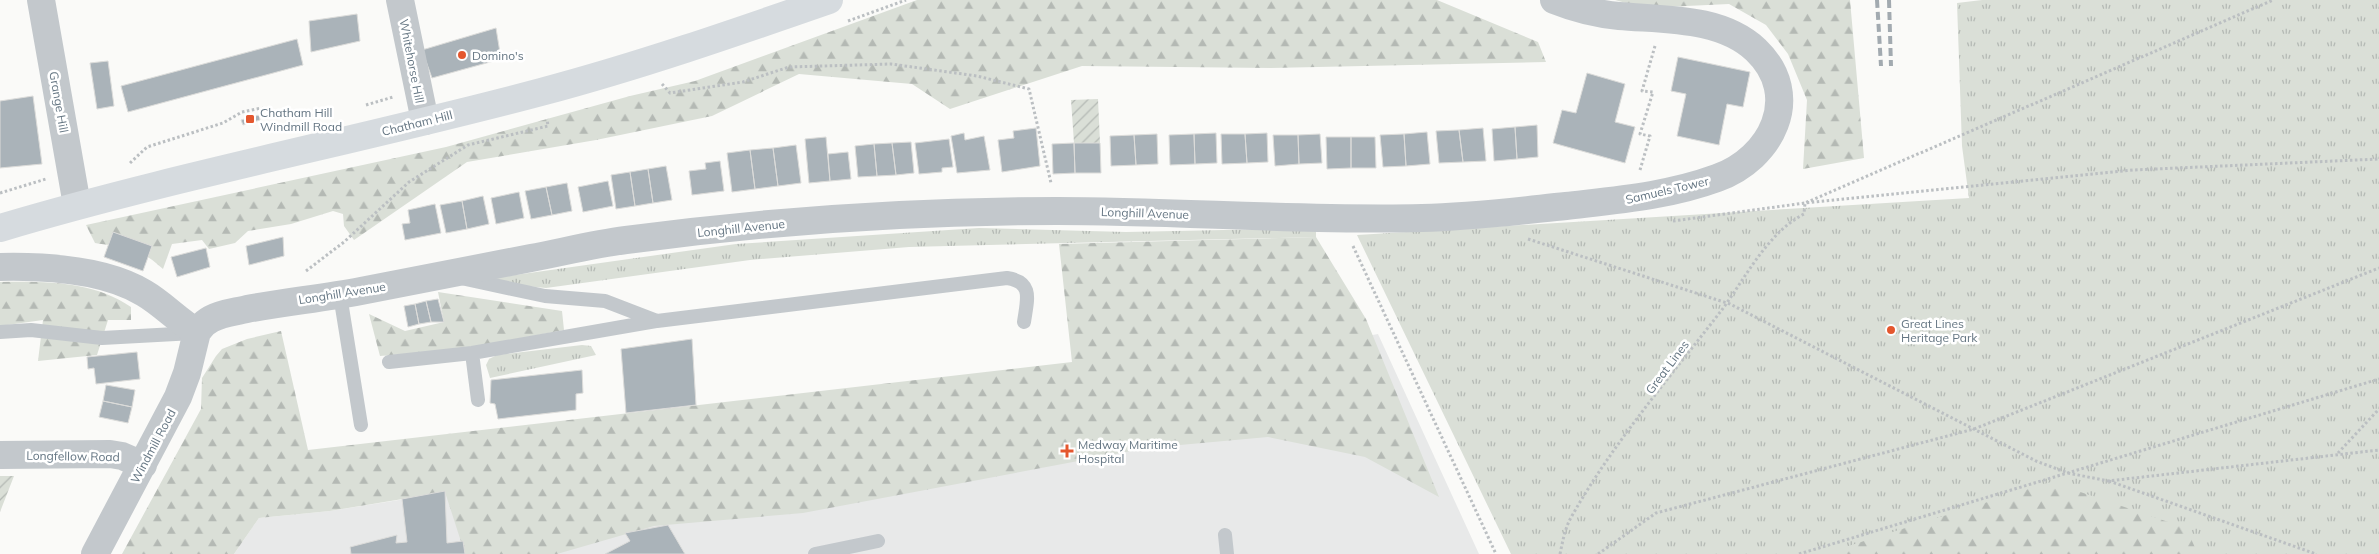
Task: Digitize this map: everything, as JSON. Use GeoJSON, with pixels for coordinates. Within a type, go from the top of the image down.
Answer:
{"type":"FeatureCollection","features":[{"type":"Feature","properties":{"kind":"main road","name":"Chatham Hill"},"geometry":{"type":"LineString","coordinates":[[0,228],[77,205],[541,92],[656,60],[829,0]]}},
{"type":"Feature","properties":{"kind":"street","name":"Grange Hill"},"geometry":{"type":"LineString","coordinates":[[41,0],[77,205]]}},
{"type":"Feature","properties":{"kind":"street","name":"Whitehorse Hill"},"geometry":{"type":"LineString","coordinates":[[400,0],[417,92],[425,121]]}},
{"type":"Feature","properties":{"kind":"street","name":"Samuels Tower"},"geometry":{"type":"LineString","coordinates":[[1512,213],[1627,200],[1694,186],[1722,176],[1746,164],[1764,144],[1775,124],[1779,97],[1773,74],[1764,59],[1734,34],[1705,25],[1612,15],[1554,0]]}},
{"type":"Feature","properties":{"kind":"street","name":"Longhill Avenue"},"geometry":{"type":"LineString","coordinates":[[197,332],[208,321],[223,314],[282,302],[340,295],[622,240],[758,225],[918,214],[1057,211],[1340,218],[1428,218],[1512,213]]}},
{"type":"Feature","properties":{"kind":"street"},"geometry":{"type":"LineString","coordinates":[[0,267],[21,266],[79,272],[123,283],[150,296],[176,319],[197,332]]}},
{"type":"Feature","properties":{"kind":"street","name":"Windmill Road"},"geometry":{"type":"LineString","coordinates":[[95,554],[178,397],[187,373],[197,332]]}},
{"type":"Feature","properties":{"kind":"street","name":"Longfellow Road"},"geometry":{"type":"LineString","coordinates":[[0,455],[110,454],[122,456],[143,465]]}},
{"type":"Feature","properties":{"kind":"lane"},"geometry":{"type":"LineString","coordinates":[[443,275],[544,296],[605,301],[657,321]]}},
{"type":"Feature","properties":{"kind":"lane"},"geometry":{"type":"LineString","coordinates":[[389,362],[472,352],[657,321],[1007,278],[1017,279],[1028,292],[1024,322]]}},
{"type":"Feature","properties":{"kind":"lane"},"geometry":{"type":"LineString","coordinates":[[340,295],[361,425]]}},
{"type":"Feature","properties":{"kind":"lane"},"geometry":{"type":"LineString","coordinates":[[0,332],[31,330],[102,338],[197,332]]}},
{"type":"Feature","properties":{"kind":"lane"},"geometry":{"type":"LineString","coordinates":[[472,352],[478,400]]}},
{"type":"Feature","properties":{"kind":"lane"},"geometry":{"type":"LineString","coordinates":[[1225,535],[1226,554]]}},
{"type":"Feature","properties":{"kind":"lane"},"geometry":{"type":"LineString","coordinates":[[815,554],[878,541]]}},
{"type":"Feature","properties":{"kind":"path"},"geometry":{"type":"LineString","coordinates":[[1805,203],[2273,0]]}},
{"type":"Feature","properties":{"kind":"path"},"geometry":{"type":"LineString","coordinates":[[1638,174],[1650,136],[1640,134],[1653,92],[1642,92],[1663,19]]}},
{"type":"Feature","properties":{"kind":"path"},"geometry":{"type":"LineString","coordinates":[[663,86],[670,93],[743,82],[789,67],[891,64],[977,76],[1028,89],[1057,211]]}},
{"type":"Feature","properties":{"kind":"path"},"geometry":{"type":"LineString","coordinates":[[360,106],[417,92]]}},
{"type":"Feature","properties":{"kind":"path"},"geometry":{"type":"LineString","coordinates":[[127,164],[137,158],[147,147],[225,122],[242,112],[261,108],[275,113],[318,116],[329,114]]}},
{"type":"Feature","properties":{"kind":"path"},"geometry":{"type":"LineString","coordinates":[[302,274],[344,242],[409,182],[468,146],[548,126]]}},
{"type":"Feature","properties":{"kind":"path"},"geometry":{"type":"LineString","coordinates":[[1671,221],[1805,203],[2133,170],[2379,160]]}},
{"type":"Feature","properties":{"kind":"path","name":"Great Lines"},"geometry":{"type":"LineString","coordinates":[[1560,554],[1564,532],[1568,523],[1599,472],[1765,249],[1789,223],[1804,214],[1805,203]]}},
{"type":"Feature","properties":{"kind":"path"},"geometry":{"type":"LineString","coordinates":[[1340,218],[1496,554]]}},
{"type":"Feature","properties":{"kind":"path"},"geometry":{"type":"LineString","coordinates":[[1532,240],[1726,303],[2036,460],[2068,473],[2108,481],[2316,554]]}},
{"type":"Feature","properties":{"kind":"path"},"geometry":{"type":"LineString","coordinates":[[1598,554],[1656,513],[1974,429],[2379,268]]}},
{"type":"Feature","properties":{"kind":"path"},"geometry":{"type":"LineString","coordinates":[[1798,554],[2379,379]]}},
{"type":"Feature","properties":{"kind":"path"},"geometry":{"type":"LineString","coordinates":[[2338,454],[2379,409]]}},
{"type":"Feature","properties":{"kind":"path"},"geometry":{"type":"LineString","coordinates":[[2108,481],[2379,450]]}},
{"type":"Feature","properties":{"kind":"shaded area","name":"Medway Maritime Hospital"},"geometry":{"type":"Polygon","coordinates":[[[1378,334],[1479,554],[234,554],[259,518],[330,511],[893,421],[1378,334]]]}},
{"type":"Feature","properties":{"kind":"green space"},"geometry":{"type":"Polygon","coordinates":[[[917,0],[1437,0],[1538,42],[1546,62],[1271,68],[1082,66],[950,109],[912,84],[799,74],[712,116],[596,140],[467,162],[354,240],[344,226],[343,214],[333,211],[291,224],[248,231],[235,243],[209,249],[202,240],[172,244],[163,269],[139,252],[95,243],[86,225],[446,147],[630,96],[695,81],[917,0]]]}},
{"type":"Feature","properties":{"kind":"green space"},"geometry":{"type":"Polygon","coordinates":[[[1615,0],[1850,0],[1864,158],[1803,169],[1807,100],[1788,54],[1766,25],[1729,4],[1644,8],[1615,0]]]}},
{"type":"Feature","properties":{"kind":"green space","name":"Great Lines Heritage Park"},"geometry":{"type":"Polygon","coordinates":[[[1982,0],[2379,0],[2379,554],[1511,554],[1357,235],[1969,198],[1962,146],[1957,3],[1982,0]]]}},
{"type":"Feature","properties":{"kind":"green space"},"geometry":{"type":"Polygon","coordinates":[[[1098,99],[1100,143],[1074,143],[1071,100],[1098,99]]]}},
{"type":"Feature","properties":{"kind":"green space"},"geometry":{"type":"Polygon","coordinates":[[[979,228],[1126,232],[1316,228],[1316,237],[909,247],[750,260],[546,288],[516,285],[493,278],[736,244],[979,228]]]}},
{"type":"Feature","properties":{"kind":"green space"},"geometry":{"type":"Polygon","coordinates":[[[1316,237],[1366,319],[1439,497],[1365,457],[1268,437],[1147,448],[803,513],[654,526],[557,554],[465,554],[445,492],[330,511],[259,518],[234,554],[122,554],[201,409],[202,378],[222,349],[247,339],[281,331],[308,450],[1072,362],[1059,244],[1316,237]]]}},
{"type":"Feature","properties":{"kind":"green space"},"geometry":{"type":"Polygon","coordinates":[[[0,282],[68,284],[85,287],[117,298],[131,307],[131,320],[108,320],[97,355],[38,361],[43,320],[0,326],[0,282]]]}},
{"type":"Feature","properties":{"kind":"green space"},"geometry":{"type":"Polygon","coordinates":[[[438,292],[562,311],[564,330],[465,349],[380,356],[369,314],[405,331],[444,322],[438,292]]]}},
{"type":"Feature","properties":{"kind":"green space"},"geometry":{"type":"Polygon","coordinates":[[[582,345],[591,346],[596,355],[490,378],[486,365],[489,359],[497,355],[582,345]]]}},
{"type":"Feature","properties":{"kind":"green space"},"geometry":{"type":"Polygon","coordinates":[[[0,476],[14,476],[0,512],[0,476]]]}},
{"type":"Feature","properties":{"kind":"green space"},"geometry":{"type":"Polygon","coordinates":[[[2051,482],[2186,528],[2198,554],[1823,554],[2051,482]]]}},
{"type":"Feature","properties":{"kind":"building"},"geometry":{"type":"Polygon","coordinates":[[[357,14],[360,41],[311,52],[309,21],[357,14]]]}},
{"type":"Feature","properties":{"kind":"building","name":"Domino's"},"geometry":{"type":"Polygon","coordinates":[[[496,28],[501,59],[432,78],[422,50],[496,28]]]}},
{"type":"Feature","properties":{"kind":"building"},"geometry":{"type":"Polygon","coordinates":[[[297,39],[303,65],[128,112],[121,86],[297,39]]]}},
{"type":"Feature","properties":{"kind":"building"},"geometry":{"type":"Polygon","coordinates":[[[1678,57],[1750,72],[1743,107],[1727,104],[1719,145],[1677,136],[1686,94],[1671,91],[1678,57]]]}},
{"type":"Feature","properties":{"kind":"building"},"geometry":{"type":"Polygon","coordinates":[[[108,61],[114,106],[97,109],[90,63],[108,61]]]}},
{"type":"Feature","properties":{"kind":"building"},"geometry":{"type":"Polygon","coordinates":[[[1587,73],[1625,84],[1615,122],[1635,127],[1625,163],[1553,143],[1562,110],[1576,113],[1587,73]]]}},
{"type":"Feature","properties":{"kind":"building"},"geometry":{"type":"Polygon","coordinates":[[[33,96],[42,164],[0,168],[0,101],[33,96]]]}},
{"type":"Feature","properties":{"kind":"building"},"geometry":{"type":"Polygon","coordinates":[[[259,115],[260,120],[243,125],[241,120],[259,115]]]}},
{"type":"Feature","properties":{"kind":"building"},"geometry":{"type":"Polygon","coordinates":[[[1537,125],[1538,157],[1517,159],[1515,127],[1537,125]]]}},
{"type":"Feature","properties":{"kind":"building"},"geometry":{"type":"Polygon","coordinates":[[[1515,127],[1517,159],[1494,161],[1492,129],[1515,127]]]}},
{"type":"Feature","properties":{"kind":"building"},"geometry":{"type":"Polygon","coordinates":[[[1036,128],[1040,166],[1002,172],[998,140],[1014,138],[1013,131],[1036,128]]]}},
{"type":"Feature","properties":{"kind":"building"},"geometry":{"type":"Polygon","coordinates":[[[1483,128],[1486,161],[1463,162],[1459,130],[1483,128]]]}},
{"type":"Feature","properties":{"kind":"building"},"geometry":{"type":"Polygon","coordinates":[[[1459,130],[1463,162],[1439,163],[1436,131],[1459,130]]]}},
{"type":"Feature","properties":{"kind":"building"},"geometry":{"type":"Polygon","coordinates":[[[1427,132],[1430,164],[1406,166],[1404,134],[1427,132]]]}},
{"type":"Feature","properties":{"kind":"building"},"geometry":{"type":"Polygon","coordinates":[[[964,133],[965,140],[984,136],[990,170],[957,173],[951,136],[964,133]]]}},
{"type":"Feature","properties":{"kind":"building"},"geometry":{"type":"Polygon","coordinates":[[[1216,133],[1217,163],[1195,164],[1194,134],[1216,133]]]}},
{"type":"Feature","properties":{"kind":"building"},"geometry":{"type":"Polygon","coordinates":[[[1267,133],[1268,162],[1247,163],[1245,134],[1267,133]]]}},
{"type":"Feature","properties":{"kind":"building"},"geometry":{"type":"Polygon","coordinates":[[[1157,134],[1158,164],[1136,165],[1134,135],[1157,134]]]}},
{"type":"Feature","properties":{"kind":"building"},"geometry":{"type":"Polygon","coordinates":[[[1194,134],[1195,164],[1170,165],[1169,135],[1194,134]]]}},
{"type":"Feature","properties":{"kind":"building"},"geometry":{"type":"Polygon","coordinates":[[[1221,134],[1245,134],[1247,163],[1222,164],[1221,134]]]}},
{"type":"Feature","properties":{"kind":"building"},"geometry":{"type":"Polygon","coordinates":[[[1320,134],[1322,163],[1299,164],[1298,135],[1320,134]]]}},
{"type":"Feature","properties":{"kind":"building"},"geometry":{"type":"Polygon","coordinates":[[[1404,134],[1406,166],[1383,167],[1380,135],[1404,134]]]}},
{"type":"Feature","properties":{"kind":"building"},"geometry":{"type":"Polygon","coordinates":[[[1134,135],[1136,165],[1111,166],[1110,136],[1134,135]]]}},
{"type":"Feature","properties":{"kind":"building"},"geometry":{"type":"Polygon","coordinates":[[[1273,135],[1298,135],[1299,164],[1275,166],[1273,135]]]}},
{"type":"Feature","properties":{"kind":"building"},"geometry":{"type":"Polygon","coordinates":[[[826,137],[830,181],[809,183],[805,139],[826,137]]]}},
{"type":"Feature","properties":{"kind":"building"},"geometry":{"type":"Polygon","coordinates":[[[1326,137],[1351,137],[1351,168],[1327,169],[1326,137]]]}},
{"type":"Feature","properties":{"kind":"building"},"geometry":{"type":"Polygon","coordinates":[[[1351,137],[1375,137],[1376,168],[1351,168],[1351,137]]]}},
{"type":"Feature","properties":{"kind":"building"},"geometry":{"type":"Polygon","coordinates":[[[949,139],[953,167],[942,168],[942,172],[919,174],[915,143],[949,139]]]}},
{"type":"Feature","properties":{"kind":"building"},"geometry":{"type":"Polygon","coordinates":[[[911,142],[914,173],[896,175],[892,143],[911,142]]]}},
{"type":"Feature","properties":{"kind":"building"},"geometry":{"type":"Polygon","coordinates":[[[892,143],[896,175],[877,176],[874,144],[892,143]]]}},
{"type":"Feature","properties":{"kind":"building"},"geometry":{"type":"Polygon","coordinates":[[[1074,143],[1100,143],[1101,173],[1075,173],[1074,143]]]}},
{"type":"Feature","properties":{"kind":"building"},"geometry":{"type":"Polygon","coordinates":[[[1074,143],[1075,173],[1053,174],[1052,144],[1074,143]]]}},
{"type":"Feature","properties":{"kind":"building"},"geometry":{"type":"Polygon","coordinates":[[[874,144],[877,176],[858,177],[855,146],[874,144]]]}},
{"type":"Feature","properties":{"kind":"building"},"geometry":{"type":"Polygon","coordinates":[[[796,145],[801,183],[778,186],[773,148],[796,145]]]}},
{"type":"Feature","properties":{"kind":"building"},"geometry":{"type":"Polygon","coordinates":[[[773,148],[778,186],[755,189],[750,150],[773,148]]]}},
{"type":"Feature","properties":{"kind":"building"},"geometry":{"type":"Polygon","coordinates":[[[750,150],[755,189],[732,192],[727,153],[750,150]]]}},
{"type":"Feature","properties":{"kind":"building"},"geometry":{"type":"Polygon","coordinates":[[[848,152],[851,179],[830,181],[828,154],[848,152]]]}},
{"type":"Feature","properties":{"kind":"building"},"geometry":{"type":"Polygon","coordinates":[[[720,161],[724,191],[692,195],[689,171],[706,169],[705,163],[720,161]]]}},
{"type":"Feature","properties":{"kind":"building"},"geometry":{"type":"Polygon","coordinates":[[[666,166],[672,200],[653,203],[648,169],[666,166]]]}},
{"type":"Feature","properties":{"kind":"building"},"geometry":{"type":"Polygon","coordinates":[[[648,169],[653,203],[635,206],[630,172],[648,169]]]}},
{"type":"Feature","properties":{"kind":"building"},"geometry":{"type":"Polygon","coordinates":[[[630,172],[635,206],[616,209],[611,175],[630,172]]]}},
{"type":"Feature","properties":{"kind":"building"},"geometry":{"type":"Polygon","coordinates":[[[608,181],[613,206],[583,212],[578,187],[608,181]]]}},
{"type":"Feature","properties":{"kind":"building"},"geometry":{"type":"Polygon","coordinates":[[[567,183],[572,211],[552,215],[546,187],[567,183]]]}},
{"type":"Feature","properties":{"kind":"building"},"geometry":{"type":"Polygon","coordinates":[[[546,187],[552,215],[531,219],[525,191],[546,187]]]}},
{"type":"Feature","properties":{"kind":"building"},"geometry":{"type":"Polygon","coordinates":[[[519,192],[524,218],[496,224],[491,198],[519,192]]]}},
{"type":"Feature","properties":{"kind":"building"},"geometry":{"type":"Polygon","coordinates":[[[483,196],[489,224],[467,229],[462,201],[483,196]]]}},
{"type":"Feature","properties":{"kind":"building"},"geometry":{"type":"Polygon","coordinates":[[[462,201],[467,229],[446,233],[440,205],[462,201]]]}},
{"type":"Feature","properties":{"kind":"building"},"geometry":{"type":"Polygon","coordinates":[[[435,204],[441,233],[405,240],[402,224],[410,223],[408,210],[435,204]]]}},
{"type":"Feature","properties":{"kind":"building"},"geometry":{"type":"Polygon","coordinates":[[[113,232],[152,246],[143,271],[104,257],[113,232]]]}},
{"type":"Feature","properties":{"kind":"building"},"geometry":{"type":"Polygon","coordinates":[[[283,237],[284,256],[249,265],[246,246],[283,237]]]}},
{"type":"Feature","properties":{"kind":"building"},"geometry":{"type":"Polygon","coordinates":[[[206,248],[210,267],[177,277],[171,257],[206,248]]]}},
{"type":"Feature","properties":{"kind":"building"},"geometry":{"type":"Polygon","coordinates":[[[438,299],[444,322],[431,322],[426,301],[438,299]]]}},
{"type":"Feature","properties":{"kind":"building"},"geometry":{"type":"Polygon","coordinates":[[[426,301],[431,322],[419,324],[415,304],[426,301]]]}},
{"type":"Feature","properties":{"kind":"building"},"geometry":{"type":"Polygon","coordinates":[[[415,304],[419,324],[408,327],[404,306],[415,304]]]}},
{"type":"Feature","properties":{"kind":"building"},"geometry":{"type":"Polygon","coordinates":[[[692,339],[696,405],[626,413],[621,349],[692,339]]]}},
{"type":"Feature","properties":{"kind":"building"},"geometry":{"type":"Polygon","coordinates":[[[137,352],[140,379],[96,384],[94,368],[88,369],[87,357],[137,352]]]}},
{"type":"Feature","properties":{"kind":"building"},"geometry":{"type":"Polygon","coordinates":[[[582,370],[583,393],[576,394],[576,410],[498,419],[495,404],[490,403],[491,380],[582,370]]]}},
{"type":"Feature","properties":{"kind":"building"},"geometry":{"type":"Polygon","coordinates":[[[106,385],[135,390],[132,407],[103,401],[106,385]]]}},
{"type":"Feature","properties":{"kind":"building"},"geometry":{"type":"Polygon","coordinates":[[[103,401],[132,407],[128,423],[99,417],[103,401]]]}},
{"type":"Feature","properties":{"kind":"building"},"geometry":{"type":"Polygon","coordinates":[[[445,491],[447,543],[463,541],[465,554],[351,554],[350,547],[397,535],[396,543],[407,542],[402,499],[445,491]]]}},
{"type":"Feature","properties":{"kind":"building"},"geometry":{"type":"Polygon","coordinates":[[[668,525],[685,554],[605,554],[630,541],[625,533],[668,525]]]}},
{"type":"Feature","properties":{"kind":"railway"},"geometry":{"type":"LineString","coordinates":[[1877,0],[1881,66]]}},
{"type":"Feature","properties":{"kind":"railway"},"geometry":{"type":"LineString","coordinates":[[1889,0],[1891,66]]}},
{"type":"Feature","properties":{"kind":"place","name":"Domino's"},"geometry":{"type":"Point","coordinates":[462,55]}},
{"type":"Feature","properties":{"kind":"place","name":"Chatham Hill Windmill Road"},"geometry":{"type":"Point","coordinates":[250,119]}},
{"type":"Feature","properties":{"kind":"place","name":"Great Lines Heritage Park"},"geometry":{"type":"Point","coordinates":[1891,330]}},
{"type":"Feature","properties":{"kind":"place","name":"Medway Maritime Hospital"},"geometry":{"type":"Point","coordinates":[1067,451]}}]}
